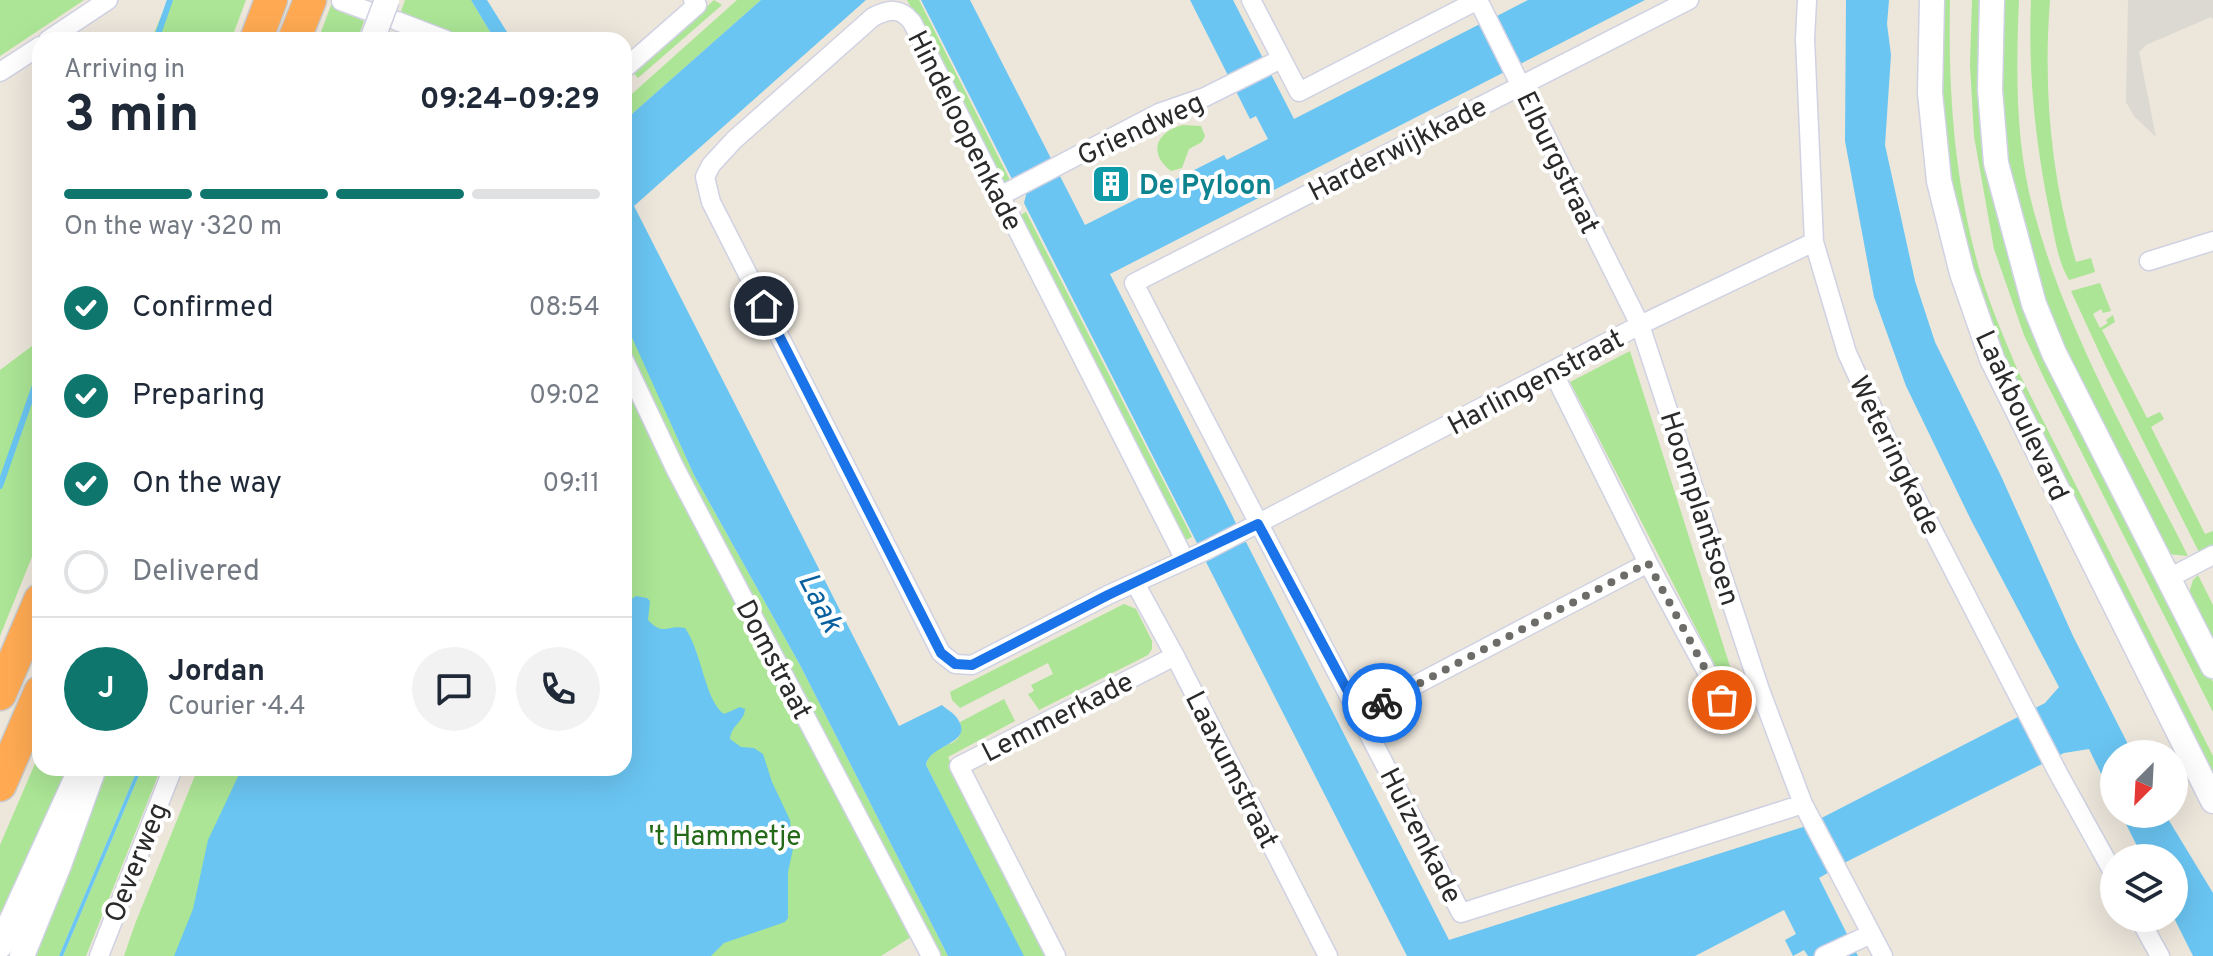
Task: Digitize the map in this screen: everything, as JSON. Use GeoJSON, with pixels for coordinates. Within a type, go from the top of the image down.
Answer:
{"type":"FeatureCollection","features":[{"type":"Feature","properties":{"kind":"highway"},"geometry":{"type":"LineString","coordinates":[[259,32],[271,0]]}},
{"type":"Feature","properties":{"kind":"highway"},"geometry":{"type":"LineString","coordinates":[[300,32],[325,1]]}},
{"type":"Feature","properties":{"kind":"highway"},"geometry":{"type":"LineString","coordinates":[[0,694],[32,619]]}},
{"type":"Feature","properties":{"kind":"highway"},"geometry":{"type":"LineString","coordinates":[[0,785],[32,711]]}},
{"type":"Feature","properties":{"kind":"main road","name":"Laakboulevard"},"geometry":{"type":"LineString","coordinates":[[1932,0],[1930,93],[1939,181],[1962,273],[1987,345],[2213,801]]}},
{"type":"Feature","properties":{"kind":"main road","name":"Laakboulevard"},"geometry":{"type":"LineString","coordinates":[[1992,0],[1990,90],[1996,163],[2029,291],[2054,353],[2213,666]]}},
{"type":"Feature","properties":{"kind":"main road"},"geometry":{"type":"LineString","coordinates":[[375,32],[384,10]]}},
{"type":"Feature","properties":{"kind":"main road"},"geometry":{"type":"LineString","coordinates":[[0,946],[77,776]]}},
{"type":"Feature","properties":{"kind":"main road"},"geometry":{"type":"LineString","coordinates":[[22,956],[91,776]]}},
{"type":"Feature","properties":{"kind":"street"},"geometry":{"type":"LineString","coordinates":[[60,32],[108,0]]}},
{"type":"Feature","properties":{"kind":"street"},"geometry":{"type":"LineString","coordinates":[[1251,0],[1275,62],[1299,92],[1478,0]]}},
{"type":"Feature","properties":{"kind":"street","name":"Elburgstraat"},"geometry":{"type":"LineString","coordinates":[[1478,0],[1640,325]]}},
{"type":"Feature","properties":{"kind":"street","name":"Harderwijkkade"},"geometry":{"type":"LineString","coordinates":[[1258,524],[1134,283],[1689,0]]}},
{"type":"Feature","properties":{"kind":"street","name":"Weteringkade"},"geometry":{"type":"LineString","coordinates":[[1807,0],[1805,39],[1814,242],[1847,353],[1894,455],[2100,849]]}},
{"type":"Feature","properties":{"kind":"street"},"geometry":{"type":"LineString","coordinates":[[325,1],[384,10],[429,32]]}},
{"type":"Feature","properties":{"kind":"street"},"geometry":{"type":"LineString","coordinates":[[632,61],[695,2]]}},
{"type":"Feature","properties":{"kind":"street","name":"Hindeloopenkade"},"geometry":{"type":"LineString","coordinates":[[1185,560],[912,22],[905,14],[890,10],[873,17],[734,140],[711,165],[705,177],[711,202],[941,653],[955,664],[972,665],[1135,583],[1207,550],[1258,524]]}},
{"type":"Feature","properties":{"kind":"street"},"geometry":{"type":"LineString","coordinates":[[0,72],[32,51]]}},
{"type":"Feature","properties":{"kind":"street","name":"Griendweg"},"geometry":{"type":"LineString","coordinates":[[1000,196],[1159,113],[1205,97],[1275,62]]}},
{"type":"Feature","properties":{"kind":"street"},"geometry":{"type":"LineString","coordinates":[[2149,261],[2213,241]]}},
{"type":"Feature","properties":{"kind":"street","name":"Harlingenstraat"},"geometry":{"type":"LineString","coordinates":[[1258,524],[1640,325],[1814,242]]}},
{"type":"Feature","properties":{"kind":"street","name":"Hoornplantsoen"},"geometry":{"type":"LineString","coordinates":[[1640,325],[1760,690],[1808,812],[1841,874],[1864,937],[1883,956]]}},
{"type":"Feature","properties":{"kind":"street","name":"Hoornplantsoen"},"geometry":{"type":"LineString","coordinates":[[1553,372],[1648,563],[1722,700],[1760,690]]}},
{"type":"Feature","properties":{"kind":"street","name":"Domstraat"},"geometry":{"type":"LineString","coordinates":[[632,377],[675,468],[931,956]]}},
{"type":"Feature","properties":{"kind":"street","name":"Huizenkade"},"geometry":{"type":"LineString","coordinates":[[1258,524],[1360,714],[1461,913],[1808,812]]}},
{"type":"Feature","properties":{"kind":"street"},"geometry":{"type":"LineString","coordinates":[[2169,578],[2213,555]]}},
{"type":"Feature","properties":{"kind":"street"},"geometry":{"type":"LineString","coordinates":[[1360,714],[1648,563]]}},
{"type":"Feature","properties":{"kind":"street","name":"Laaxumstraat"},"geometry":{"type":"LineString","coordinates":[[1135,583],[1328,956]]}},
{"type":"Feature","properties":{"kind":"street","name":"Lemmerkade"},"geometry":{"type":"LineString","coordinates":[[1056,956],[959,766],[1175,656]]}},
{"type":"Feature","properties":{"kind":"street","name":"Oeverweg"},"geometry":{"type":"LineString","coordinates":[[99,956],[170,776]]}},
{"type":"Feature","properties":{"kind":"street"},"geometry":{"type":"LineString","coordinates":[[2147,932],[2160,956]]}},
{"type":"Feature","properties":{"kind":"street"},"geometry":{"type":"LineString","coordinates":[[1824,956],[1864,937]]}},
{"type":"Feature","properties":{"kind":"green space"},"geometry":{"type":"Polygon","coordinates":[[[0,0],[84,0],[32,32],[0,56],[0,0]]]}},
{"type":"Feature","properties":{"kind":"green space"},"geometry":{"type":"Polygon","coordinates":[[[168,0],[246,0],[234,32],[154,32],[168,0]]]}},
{"type":"Feature","properties":{"kind":"green space"},"geometry":{"type":"Polygon","coordinates":[[[333,0],[342,0],[338,11],[364,21],[360,32],[321,32],[333,0]]]}},
{"type":"Feature","properties":{"kind":"green space"},"geometry":{"type":"Polygon","coordinates":[[[405,0],[471,0],[490,32],[443,32],[400,14],[405,0]]]}},
{"type":"Feature","properties":{"kind":"green space"},"geometry":{"type":"Polygon","coordinates":[[[714,0],[722,5],[638,78],[634,74],[714,0]]]}},
{"type":"Feature","properties":{"kind":"green space"},"geometry":{"type":"Polygon","coordinates":[[[737,0],[761,0],[632,114],[632,94],[737,0]]]}},
{"type":"Feature","properties":{"kind":"green space"},"geometry":{"type":"Polygon","coordinates":[[[907,0],[919,0],[1010,180],[1001,184],[907,0]]]}},
{"type":"Feature","properties":{"kind":"green space"},"geometry":{"type":"Polygon","coordinates":[[[1938,0],[1950,0],[1950,66],[1958,164],[1969,229],[1986,289],[2018,371],[2213,756],[2213,787],[1984,324],[1941,144],[1938,0]]]}},
{"type":"Feature","properties":{"kind":"green space"},"geometry":{"type":"Polygon","coordinates":[[[1972,0],[1985,0],[1986,129],[2086,433],[2213,682],[2213,712],[2044,378],[2024,335],[1994,249],[1974,136],[1970,65],[1972,0]]]}},
{"type":"Feature","properties":{"kind":"green space"},"geometry":{"type":"Polygon","coordinates":[[[1997,0],[2019,0],[2017,80],[2023,160],[2048,257],[2102,388],[2188,556],[2168,554],[2039,302],[1998,127],[1997,0]]]}},
{"type":"Feature","properties":{"kind":"green space"},"geometry":{"type":"Polygon","coordinates":[[[2031,0],[2050,0],[2049,100],[2060,197],[2076,262],[2091,258],[2095,272],[2069,280],[2056,246],[2040,157],[2032,79],[2031,0]]]}},
{"type":"Feature","properties":{"kind":"green space"},"geometry":{"type":"Polygon","coordinates":[[[1183,125],[1201,126],[1205,136],[1202,142],[1189,149],[1182,168],[1171,171],[1159,157],[1158,144],[1167,132],[1183,125]]]}},
{"type":"Feature","properties":{"kind":"green space"},"geometry":{"type":"Polygon","coordinates":[[[1026,212],[1192,537],[1182,542],[1018,216],[1026,212]]]}},
{"type":"Feature","properties":{"kind":"green space"},"geometry":{"type":"Polygon","coordinates":[[[2100,283],[2111,311],[2103,313],[2101,309],[2093,314],[2100,328],[2113,315],[2115,322],[2102,330],[2147,418],[2160,412],[2164,419],[2151,427],[2205,534],[2213,531],[2213,545],[2199,552],[2071,291],[2100,283]]]}},
{"type":"Feature","properties":{"kind":"green space"},"geometry":{"type":"Polygon","coordinates":[[[632,335],[694,475],[800,665],[948,956],[940,956],[682,464],[632,358],[632,335]]]}},
{"type":"Feature","properties":{"kind":"green space"},"geometry":{"type":"Polygon","coordinates":[[[32,346],[32,557],[0,636],[0,370],[32,346]]]}},
{"type":"Feature","properties":{"kind":"green space"},"geometry":{"type":"Polygon","coordinates":[[[1630,351],[1736,684],[1727,689],[1570,382],[1630,351]]]}},
{"type":"Feature","properties":{"kind":"green space","name":"'t Hammetje"},"geometry":{"type":"Polygon","coordinates":[[[632,375],[911,937],[881,956],[124,956],[195,776],[632,776],[632,375]]]}},
{"type":"Feature","properties":{"kind":"green space"},"geometry":{"type":"Polygon","coordinates":[[[2198,575],[2213,605],[2213,657],[2188,596],[2198,575]]]}},
{"type":"Feature","properties":{"kind":"green space"},"geometry":{"type":"Polygon","coordinates":[[[1124,604],[1136,609],[1152,641],[1148,655],[1039,710],[1028,694],[1034,691],[1031,685],[1053,674],[1048,663],[960,708],[952,700],[950,692],[1124,604]]]}},
{"type":"Feature","properties":{"kind":"green space"},"geometry":{"type":"Polygon","coordinates":[[[1004,699],[1015,721],[948,757],[1048,956],[1023,956],[926,765],[934,752],[958,738],[960,722],[1004,699]]]}},
{"type":"Feature","properties":{"kind":"green space"},"geometry":{"type":"Polygon","coordinates":[[[32,771],[32,776],[70,776],[0,934],[0,845],[32,771]]]}},
{"type":"Feature","properties":{"kind":"green space"},"geometry":{"type":"Polygon","coordinates":[[[99,776],[135,776],[59,956],[29,956],[99,776]]]}},
{"type":"Feature","properties":{"kind":"green space"},"geometry":{"type":"Polygon","coordinates":[[[139,776],[158,776],[86,956],[63,956],[139,776]]]}},
{"type":"Feature","properties":{"kind":"shaded area"},"geometry":{"type":"Polygon","coordinates":[[[2128,0],[2213,0],[2213,19],[2211,17],[2146,45],[2139,52],[2156,137],[2134,116],[2126,102],[2128,0]]]}},
{"type":"Feature","properties":{"kind":"water"},"geometry":{"type":"Polygon","coordinates":[[[471,0],[487,0],[507,32],[490,32],[471,0]]]}},
{"type":"Feature","properties":{"kind":"water","name":"Laak"},"geometry":{"type":"Polygon","coordinates":[[[761,0],[866,0],[634,206],[899,726],[942,705],[957,718],[961,733],[935,752],[926,765],[1024,956],[948,956],[800,665],[694,475],[632,338],[632,114],[761,0]]]}},
{"type":"Feature","properties":{"kind":"water"},"geometry":{"type":"Polygon","coordinates":[[[921,0],[970,0],[1085,225],[1224,155],[1227,160],[1268,139],[1256,116],[1250,119],[1190,0],[1233,0],[1294,119],[1480,24],[1502,29],[1497,16],[1528,0],[1645,0],[1110,274],[1232,515],[1237,526],[1237,544],[1246,542],[1449,940],[1806,826],[2045,703],[2059,687],[1971,520],[1906,386],[1874,297],[1845,141],[1846,0],[1889,0],[1887,24],[1891,55],[1885,145],[1915,281],[1935,342],[2001,476],[2073,636],[2126,740],[2100,740],[2100,771],[2089,749],[2064,753],[1819,878],[1858,956],[1808,956],[1804,950],[1793,956],[1785,940],[1796,934],[1784,910],[1695,956],[1407,956],[1206,562],[1214,556],[1198,545],[1024,203],[1027,191],[1013,181],[921,0]]]}},
{"type":"Feature","properties":{"kind":"water","name":"'t Hammetje"},"geometry":{"type":"Polygon","coordinates":[[[636,596],[650,601],[648,620],[658,628],[685,628],[712,698],[724,714],[740,707],[745,709],[730,739],[741,747],[754,748],[763,754],[790,820],[793,849],[788,872],[788,918],[785,922],[724,943],[711,956],[174,956],[193,909],[208,840],[238,776],[632,776],[632,599],[636,596]]]}},
{"type":"Feature","properties":{"kind":"water"},"geometry":{"type":"Polygon","coordinates":[[[135,776],[139,776],[63,956],[59,956],[135,776]]]}},
{"type":"Feature","properties":{"kind":"water"},"geometry":{"type":"Polygon","coordinates":[[[2128,828],[2174,828],[2183,844],[2136,844],[2128,828]]]}},
{"type":"Feature","properties":{"kind":"water"},"geometry":{"type":"Polygon","coordinates":[[[2188,852],[2213,893],[2213,956],[2193,956],[2181,932],[2188,932],[2188,852]]]}},
{"type":"Feature","properties":{"kind":"waterway"},"geometry":{"type":"LineString","coordinates":[[159,32],[170,0]]}},
{"type":"Feature","properties":{"kind":"waterway"},"geometry":{"type":"LineString","coordinates":[[0,486],[32,394]]}},
{"type":"Feature","properties":{"kind":"way so far"},"geometry":{"type":"LineString","coordinates":[[1382,703],[1648,563],[1722,700]]}},
{"type":"Feature","properties":{"kind":"place","name":"De Pyloon"},"geometry":{"type":"Point","coordinates":[1111,184]}},
{"type":"Feature","properties":{"kind":"route"},"geometry":{"type":"LineString","coordinates":[[764,306],[941,653],[955,664],[972,665],[1108,595],[1258,524],[1360,714],[1382,703]]}}]}
